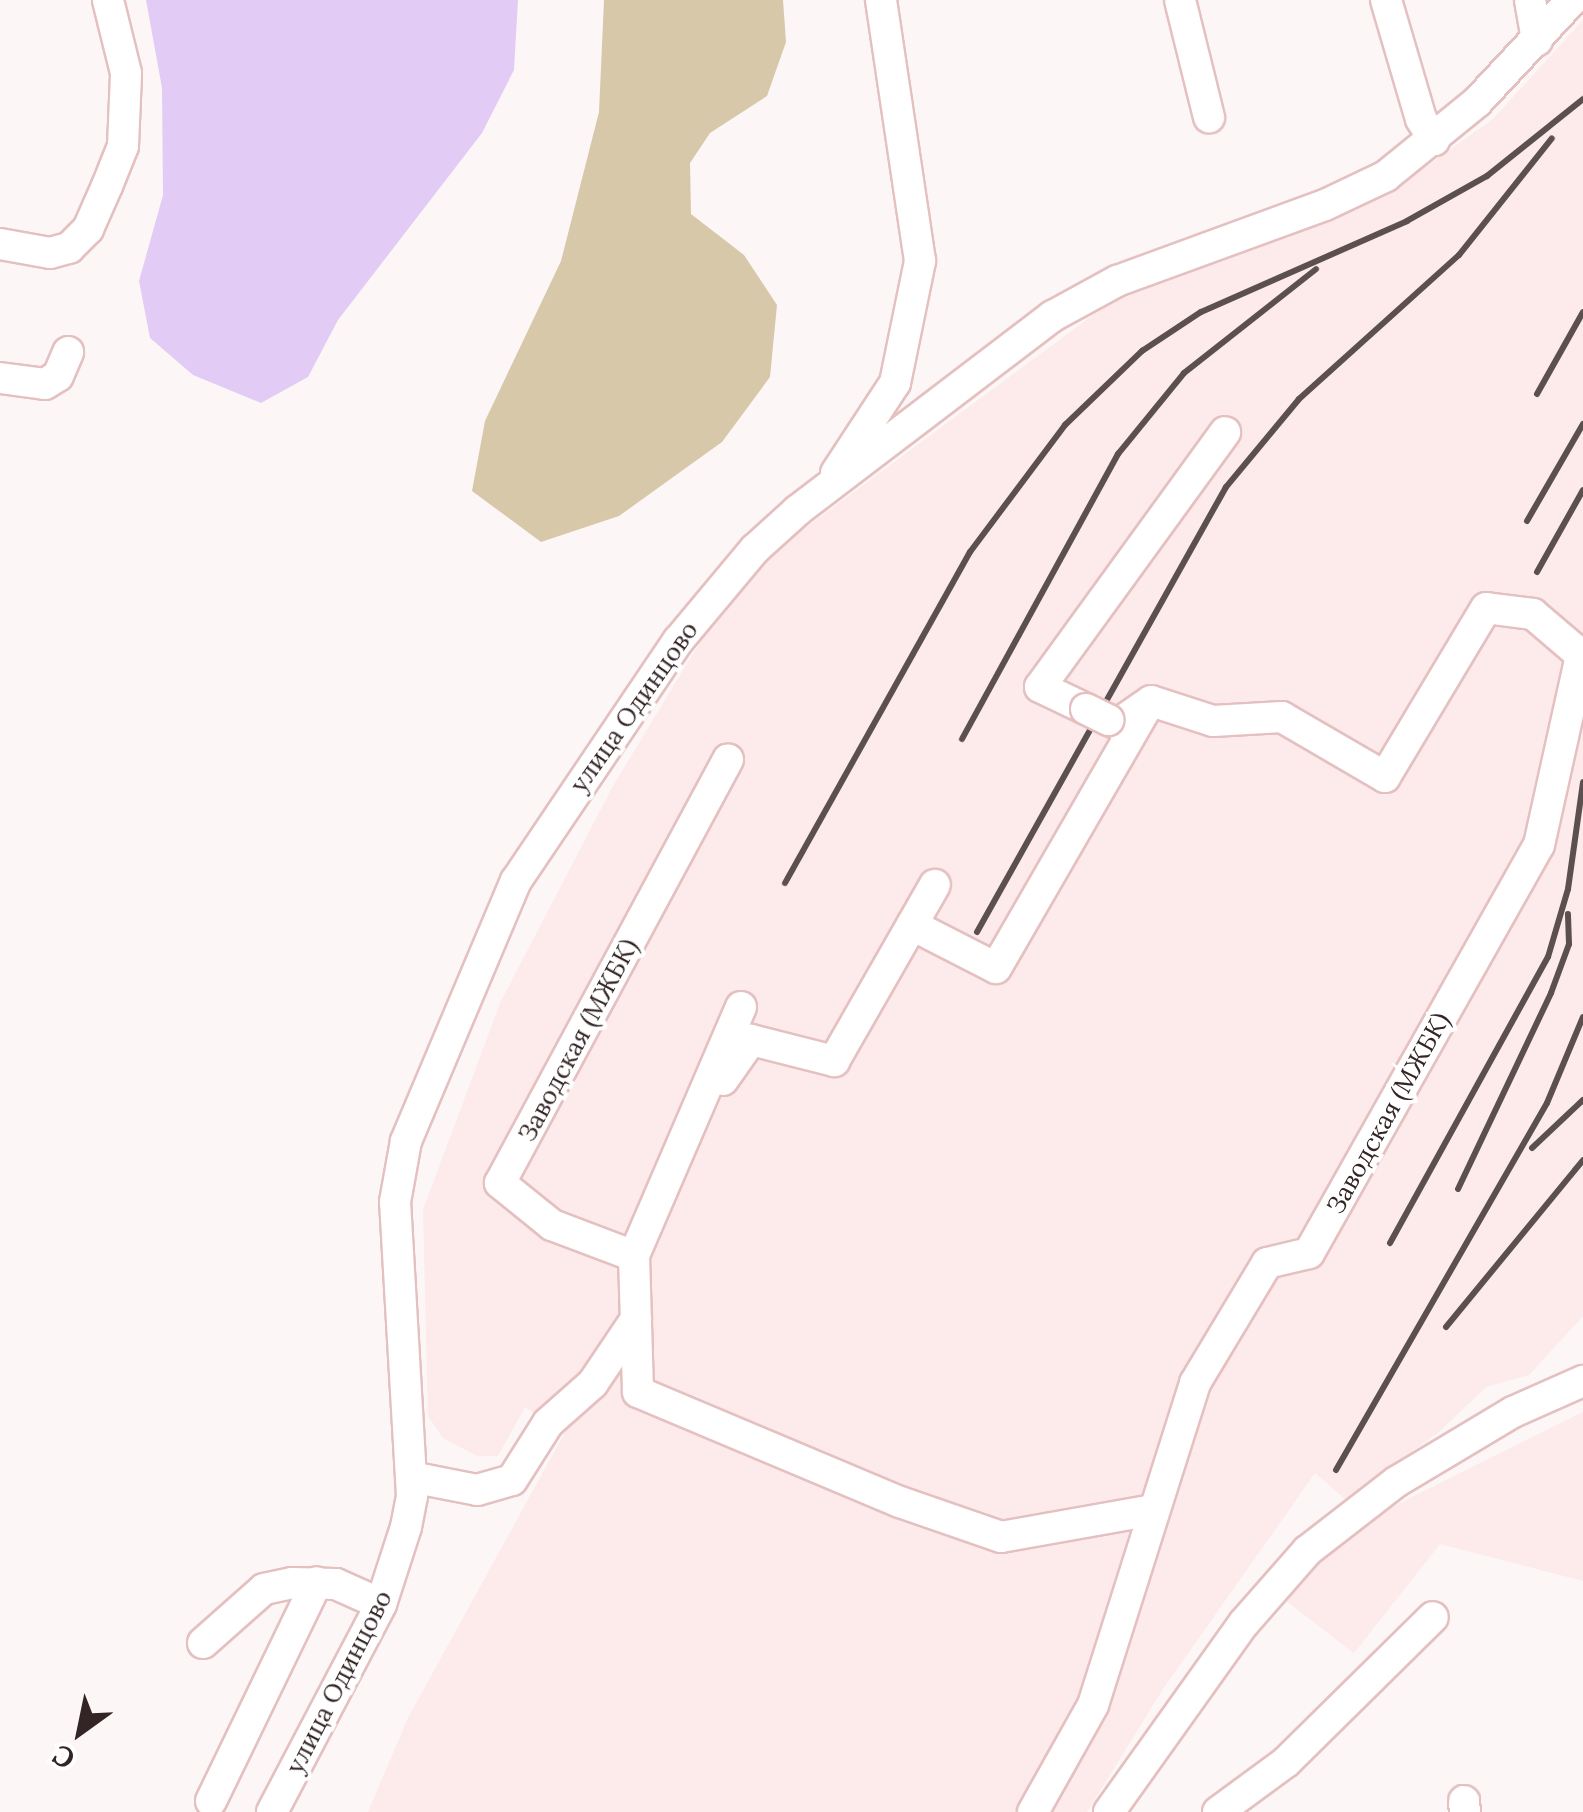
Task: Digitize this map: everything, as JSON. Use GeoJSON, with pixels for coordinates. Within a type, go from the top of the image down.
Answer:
{"type":"FeatureCollection","features":[{"type":"Feature","properties":{"kind":"street"},"geometry":{"type":"LineString","coordinates":[[0,244],[50,252],[69,248],[94,214],[124,129],[126,73],[108,0]]}},
{"type":"Feature","properties":{"kind":"street"},"geometry":{"type":"LineString","coordinates":[[826,488],[895,384],[916,301],[915,200],[881,0]]}},
{"type":"Feature","properties":{"kind":"street"},"geometry":{"type":"LineString","coordinates":[[1180,0],[1208,117]]}},
{"type":"Feature","properties":{"kind":"street"},"geometry":{"type":"LineString","coordinates":[[1386,0],[1421,119],[1434,140]]}},
{"type":"Feature","properties":{"kind":"street"},"geometry":{"type":"LineString","coordinates":[[1530,0],[1536,40]]}},
{"type":"Feature","properties":{"kind":"street","name":"улица Одинцово"},"geometry":{"type":"LineString","coordinates":[[272,1812],[380,1604],[406,1527],[411,1478],[396,1202],[406,1141],[458,1009],[516,882],[655,674],[734,572],[826,488],[1054,316],[1117,281],[1325,205],[1386,176],[1434,140],[1572,0]]}},
{"type":"Feature","properties":{"kind":"street"},"geometry":{"type":"LineString","coordinates":[[0,378],[45,384],[58,376],[68,352]]}},
{"type":"Feature","properties":{"kind":"street"},"geometry":{"type":"LineString","coordinates":[[1150,700],[1118,724],[1040,687],[1226,432]]}},
{"type":"Feature","properties":{"kind":"street","name":"Заводская (МЖБК)"},"geometry":{"type":"LineString","coordinates":[[1033,1812],[1093,1705],[1195,1383],[1266,1263],[1309,1253],[1539,844],[1579,679],[1580,656],[1533,614],[1486,608],[1385,777],[1282,717],[1213,721],[1150,700]]}},
{"type":"Feature","properties":{"kind":"street"},"geometry":{"type":"LineString","coordinates":[[912,925],[996,968],[1150,700]]}},
{"type":"Feature","properties":{"kind":"street","name":"Заводская (МЖБК)"},"geometry":{"type":"LineString","coordinates":[[634,1256],[552,1225],[500,1184],[728,760]]}},
{"type":"Feature","properties":{"kind":"street"},"geometry":{"type":"LineString","coordinates":[[688,1131],[751,1040],[834,1060],[935,885]]}},
{"type":"Feature","properties":{"kind":"street"},"geometry":{"type":"LineString","coordinates":[[740,1007],[634,1256],[638,1392],[900,1502],[1001,1537],[1152,1510]]}},
{"type":"Feature","properties":{"kind":"street"},"geometry":{"type":"LineString","coordinates":[[411,1478],[477,1490],[512,1480],[548,1423],[593,1383],[636,1319]]}},
{"type":"Feature","properties":{"kind":"street"},"geometry":{"type":"LineString","coordinates":[[1110,1812],[1244,1623],[1307,1551],[1459,1443],[1583,1380]]}},
{"type":"Feature","properties":{"kind":"street"},"geometry":{"type":"LineString","coordinates":[[203,1643],[264,1589],[316,1582],[380,1604]]}},
{"type":"Feature","properties":{"kind":"street"},"geometry":{"type":"LineString","coordinates":[[211,1801],[316,1582]]}},
{"type":"Feature","properties":{"kind":"street"},"geometry":{"type":"LineString","coordinates":[[1218,1812],[1286,1762],[1433,1617]]}},
{"type":"Feature","properties":{"kind":"shaded area"},"geometry":{"type":"Polygon","coordinates":[[[146,0],[518,0],[514,70],[482,133],[338,320],[308,377],[261,403],[193,375],[150,338],[139,281],[163,195],[162,88],[146,0]]]}},
{"type":"Feature","properties":{"kind":"shaded area"},"geometry":{"type":"Polygon","coordinates":[[[604,0],[783,0],[786,42],[767,96],[710,133],[690,163],[691,214],[744,255],[777,305],[770,377],[722,442],[619,516],[541,542],[472,491],[485,421],[561,261],[599,112],[604,0]]]}},
{"type":"Feature","properties":{"kind":"shaded area"},"geometry":{"type":"Polygon","coordinates":[[[1583,20],[1583,1316],[1529,1375],[1486,1387],[1439,1432],[1345,1499],[1315,1473],[1163,1689],[1087,1812],[368,1812],[408,1718],[564,1434],[525,1407],[498,1456],[477,1456],[443,1438],[428,1416],[423,1210],[500,1003],[613,786],[711,624],[774,551],[1112,301],[1386,195],[1493,119],[1583,20]]]}},
{"type":"Feature","properties":{"kind":"shaded area"},"geometry":{"type":"Polygon","coordinates":[[[1583,1412],[1583,1581],[1440,1544],[1354,1653],[1277,1594],[1382,1512],[1583,1412]]]}},
{"type":"Feature","properties":{"kind":"railway"},"geometry":{"type":"LineString","coordinates":[[785,883],[970,552],[1065,425],[1142,351],[1201,312],[1407,221],[1487,176],[1583,99]]}},
{"type":"Feature","properties":{"kind":"railway"},"geometry":{"type":"LineString","coordinates":[[977,932],[1226,487],[1299,399],[1459,255],[1552,138]]}},
{"type":"Feature","properties":{"kind":"railway"},"geometry":{"type":"LineString","coordinates":[[962,739],[1118,454],[1184,373],[1316,269]]}},
{"type":"Feature","properties":{"kind":"railway"},"geometry":{"type":"LineString","coordinates":[[1537,394],[1583,312]]}},
{"type":"Feature","properties":{"kind":"railway"},"geometry":{"type":"LineString","coordinates":[[1527,521],[1583,424]]}},
{"type":"Feature","properties":{"kind":"railway"},"geometry":{"type":"LineString","coordinates":[[1537,572],[1583,490]]}},
{"type":"Feature","properties":{"kind":"railway"},"geometry":{"type":"LineString","coordinates":[[1390,1243],[1548,957],[1568,889],[1583,782]]}},
{"type":"Feature","properties":{"kind":"railway"},"geometry":{"type":"LineString","coordinates":[[1458,1189],[1551,993],[1569,944],[1568,914]]}},
{"type":"Feature","properties":{"kind":"railway"},"geometry":{"type":"LineString","coordinates":[[1336,1470],[1547,1103],[1583,1017]]}},
{"type":"Feature","properties":{"kind":"railway"},"geometry":{"type":"LineString","coordinates":[[1532,1148],[1583,1100]]}},
{"type":"Feature","properties":{"kind":"railway"},"geometry":{"type":"LineString","coordinates":[[1446,1327],[1583,1160]]}}]}
